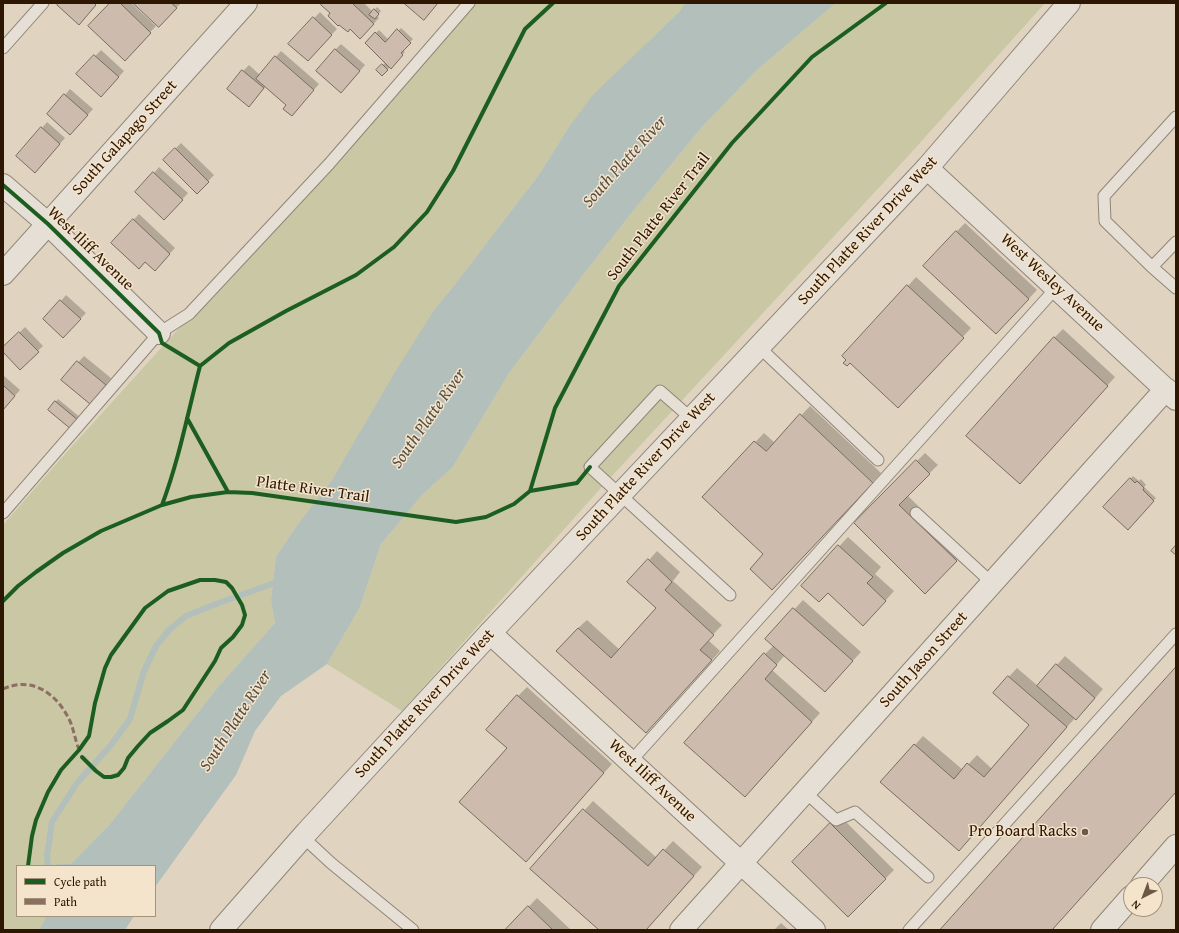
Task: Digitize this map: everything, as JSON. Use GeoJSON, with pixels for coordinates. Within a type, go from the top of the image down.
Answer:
{"type":"FeatureCollection","features":[{"type":"Feature","properties":{"kind":"street","name":"South Galapago Street"},"geometry":{"type":"LineString","coordinates":[[3,274],[246,3]]}},
{"type":"Feature","properties":{"kind":"street","name":"South Platte River Drive West"},"geometry":{"type":"LineString","coordinates":[[221,930],[303,837],[490,633],[927,168],[1070,3]]}},
{"type":"Feature","properties":{"kind":"street","name":"West Wesley Avenue"},"geometry":{"type":"LineString","coordinates":[[927,168],[1171,394]]}},
{"type":"Feature","properties":{"kind":"street","name":"West Iliff Avenue"},"geometry":{"type":"LineString","coordinates":[[3,185],[48,224],[159,333]]}},
{"type":"Feature","properties":{"kind":"street","name":"South Jason Street"},"geometry":{"type":"LineString","coordinates":[[681,930],[992,583],[1171,394]]}},
{"type":"Feature","properties":{"kind":"street","name":"West Iliff Avenue"},"geometry":{"type":"LineString","coordinates":[[490,633],[814,930]]}},
{"type":"Feature","properties":{"kind":"street"},"geometry":{"type":"LineString","coordinates":[[1149,877],[1176,846]]}},
{"type":"Feature","properties":{"kind":"street"},"geometry":{"type":"LineString","coordinates":[[1102,930],[1123,906]]}},
{"type":"Feature","properties":{"kind":"lane"},"geometry":{"type":"LineString","coordinates":[[3,48],[43,3]]}},
{"type":"Feature","properties":{"kind":"lane"},"geometry":{"type":"LineString","coordinates":[[3,513],[159,333],[189,314],[329,164],[469,3]]}},
{"type":"Feature","properties":{"kind":"lane"},"geometry":{"type":"LineString","coordinates":[[1176,117],[1104,196],[1105,221],[1176,288]]}},
{"type":"Feature","properties":{"kind":"lane"},"geometry":{"type":"LineString","coordinates":[[1152,267],[1176,242]]}},
{"type":"Feature","properties":{"kind":"lane"},"geometry":{"type":"LineString","coordinates":[[631,761],[1056,288]]}},
{"type":"Feature","properties":{"kind":"lane"},"geometry":{"type":"LineString","coordinates":[[759,347],[878,460]]}},
{"type":"Feature","properties":{"kind":"lane"},"geometry":{"type":"LineString","coordinates":[[692,419],[660,391],[590,467],[730,595]]}},
{"type":"Feature","properties":{"kind":"lane"},"geometry":{"type":"LineString","coordinates":[[916,513],[992,583]]}},
{"type":"Feature","properties":{"kind":"lane"},"geometry":{"type":"LineString","coordinates":[[909,930],[1176,634]]}},
{"type":"Feature","properties":{"kind":"lane"},"geometry":{"type":"LineString","coordinates":[[805,792],[836,820],[855,812],[928,877]]}},
{"type":"Feature","properties":{"kind":"lane"},"geometry":{"type":"LineString","coordinates":[[303,837],[331,863],[412,930]]}},
{"type":"Feature","properties":{"kind":"shaded area"},"geometry":{"type":"Polygon","coordinates":[[[474,3],[685,3],[680,11],[649,41],[569,127],[538,176],[434,310],[332,480],[298,524],[276,557],[271,600],[275,623],[218,687],[110,824],[71,864],[16,865],[16,917],[44,917],[45,919],[39,930],[3,930],[3,525],[65,454],[474,3]]]}},
{"type":"Feature","properties":{"kind":"shaded area"},"geometry":{"type":"Polygon","coordinates":[[[836,3],[1045,3],[910,154],[599,490],[402,711],[327,664],[360,607],[381,544],[424,493],[452,468],[509,373],[586,271],[702,127],[758,69],[836,3]]]}},
{"type":"Feature","properties":{"kind":"water","name":"South Platte River"},"geometry":{"type":"Polygon","coordinates":[[[685,3],[836,3],[758,69],[702,127],[586,271],[509,373],[452,468],[424,493],[381,544],[360,607],[327,664],[281,696],[255,731],[236,775],[156,886],[156,865],[56,865],[71,864],[110,824],[218,687],[275,623],[271,600],[276,557],[298,524],[332,480],[394,374],[434,310],[538,176],[569,127],[592,96],[680,11],[685,3]]]}},
{"type":"Feature","properties":{"kind":"water"},"geometry":{"type":"Polygon","coordinates":[[[44,917],[133,917],[125,930],[39,930],[45,919],[44,917]]]}},
{"type":"Feature","properties":{"kind":"building"},"geometry":{"type":"Polygon","coordinates":[[[59,3],[94,3],[96,5],[79,25],[57,5],[59,3]]]}},
{"type":"Feature","properties":{"kind":"building"},"geometry":{"type":"Polygon","coordinates":[[[110,3],[120,3],[151,33],[125,61],[88,26],[110,3]]]}},
{"type":"Feature","properties":{"kind":"building"},"geometry":{"type":"Polygon","coordinates":[[[133,3],[171,3],[177,8],[159,27],[133,3]]]}},
{"type":"Feature","properties":{"kind":"building"},"geometry":{"type":"Polygon","coordinates":[[[322,3],[352,3],[374,24],[360,39],[350,29],[348,32],[339,25],[338,26],[328,16],[330,13],[321,5],[322,3]]]}},
{"type":"Feature","properties":{"kind":"building"},"geometry":{"type":"Polygon","coordinates":[[[404,3],[438,3],[424,20],[404,3]]]}},
{"type":"Feature","properties":{"kind":"building"},"geometry":{"type":"Polygon","coordinates":[[[374,9],[379,14],[375,19],[369,15],[374,9]]]}},
{"type":"Feature","properties":{"kind":"building"},"geometry":{"type":"Polygon","coordinates":[[[313,17],[332,35],[308,61],[288,44],[313,17]]]}},
{"type":"Feature","properties":{"kind":"building"},"geometry":{"type":"Polygon","coordinates":[[[397,29],[411,43],[401,53],[403,55],[391,69],[365,43],[375,32],[385,42],[397,29]]]}},
{"type":"Feature","properties":{"kind":"building"},"geometry":{"type":"Polygon","coordinates":[[[335,49],[360,71],[341,93],[316,71],[335,49]]]}},
{"type":"Feature","properties":{"kind":"building"},"geometry":{"type":"Polygon","coordinates":[[[94,55],[119,77],[101,97],[76,74],[94,55]]]}},
{"type":"Feature","properties":{"kind":"building"},"geometry":{"type":"Polygon","coordinates":[[[275,56],[314,90],[292,116],[283,109],[286,105],[256,79],[275,56]]]}},
{"type":"Feature","properties":{"kind":"building"},"geometry":{"type":"Polygon","coordinates":[[[382,64],[388,70],[382,76],[376,70],[382,64]]]}},
{"type":"Feature","properties":{"kind":"building"},"geometry":{"type":"Polygon","coordinates":[[[242,70],[264,88],[249,107],[227,89],[242,70]]]}},
{"type":"Feature","properties":{"kind":"building"},"geometry":{"type":"Polygon","coordinates":[[[64,94],[88,115],[70,135],[47,114],[64,94]]]}},
{"type":"Feature","properties":{"kind":"building"},"geometry":{"type":"Polygon","coordinates":[[[41,127],[60,144],[35,173],[16,156],[41,127]]]}},
{"type":"Feature","properties":{"kind":"building"},"geometry":{"type":"Polygon","coordinates":[[[175,148],[209,182],[197,194],[163,160],[175,148]]]}},
{"type":"Feature","properties":{"kind":"building"},"geometry":{"type":"Polygon","coordinates":[[[153,172],[183,200],[164,220],[135,192],[153,172]]]}},
{"type":"Feature","properties":{"kind":"building"},"geometry":{"type":"Polygon","coordinates":[[[133,219],[170,254],[155,271],[145,262],[139,269],[111,243],[133,219]]]}},
{"type":"Feature","properties":{"kind":"building"},"geometry":{"type":"Polygon","coordinates":[[[956,231],[1029,299],[996,334],[923,266],[956,231]]]}},
{"type":"Feature","properties":{"kind":"building"},"geometry":{"type":"Polygon","coordinates":[[[907,285],[964,338],[898,408],[850,363],[847,366],[843,363],[846,360],[842,356],[907,285]]]}},
{"type":"Feature","properties":{"kind":"building"},"geometry":{"type":"Polygon","coordinates":[[[60,300],[81,319],[63,338],[43,319],[60,300]]]}},
{"type":"Feature","properties":{"kind":"building"},"geometry":{"type":"Polygon","coordinates":[[[19,332],[39,352],[20,370],[3,352],[3,347],[19,332]]]}},
{"type":"Feature","properties":{"kind":"building"},"geometry":{"type":"Polygon","coordinates":[[[1054,337],[1108,386],[1020,484],[966,436],[1054,337]]]}},
{"type":"Feature","properties":{"kind":"building"},"geometry":{"type":"Polygon","coordinates":[[[77,361],[106,385],[90,404],[61,380],[77,361]]]}},
{"type":"Feature","properties":{"kind":"building"},"geometry":{"type":"Polygon","coordinates":[[[3,385],[15,396],[3,410],[3,385]]]}},
{"type":"Feature","properties":{"kind":"building"},"geometry":{"type":"Polygon","coordinates":[[[55,401],[79,421],[72,430],[48,410],[55,401]]]}},
{"type":"Feature","properties":{"kind":"building"},"geometry":{"type":"Polygon","coordinates":[[[800,414],[873,483],[772,590],[750,569],[763,554],[702,497],[754,441],[766,451],[800,414]]]}},
{"type":"Feature","properties":{"kind":"building"},"geometry":{"type":"Polygon","coordinates":[[[916,460],[930,474],[899,505],[957,561],[925,594],[854,523],[916,460]]]}},
{"type":"Feature","properties":{"kind":"building"},"geometry":{"type":"Polygon","coordinates":[[[1130,478],[1135,483],[1137,481],[1144,488],[1143,490],[1154,501],[1128,530],[1103,507],[1130,478]]]}},
{"type":"Feature","properties":{"kind":"building"},"geometry":{"type":"Polygon","coordinates":[[[838,545],[873,577],[867,583],[886,601],[863,626],[828,593],[819,602],[801,586],[838,545]]]}},
{"type":"Feature","properties":{"kind":"building"},"geometry":{"type":"Polygon","coordinates":[[[1176,545],[1176,555],[1171,551],[1176,545]]]}},
{"type":"Feature","properties":{"kind":"building"},"geometry":{"type":"Polygon","coordinates":[[[648,559],[672,582],[665,590],[714,635],[700,650],[712,660],[646,733],[556,651],[578,628],[611,658],[656,608],[627,582],[648,559]]]}},
{"type":"Feature","properties":{"kind":"building"},"geometry":{"type":"Polygon","coordinates":[[[793,608],[853,661],[825,692],[765,639],[793,608]]]}},
{"type":"Feature","properties":{"kind":"building"},"geometry":{"type":"Polygon","coordinates":[[[764,653],[777,665],[765,679],[812,722],[745,797],[684,743],[764,653]]]}},
{"type":"Feature","properties":{"kind":"building"},"geometry":{"type":"Polygon","coordinates":[[[1056,664],[1095,698],[1076,720],[1037,686],[1056,664]]]}},
{"type":"Feature","properties":{"kind":"building"},"geometry":{"type":"Polygon","coordinates":[[[1176,667],[1176,792],[1052,930],[940,930],[1176,667]]]}},
{"type":"Feature","properties":{"kind":"building"},"geometry":{"type":"Polygon","coordinates":[[[1008,676],[1067,727],[959,851],[880,782],[914,744],[954,779],[967,763],[984,777],[1029,725],[993,693],[1008,676]]]}},
{"type":"Feature","properties":{"kind":"building"},"geometry":{"type":"Polygon","coordinates":[[[517,695],[604,773],[526,862],[459,802],[507,748],[486,730],[517,695]]]}},
{"type":"Feature","properties":{"kind":"building"},"geometry":{"type":"Polygon","coordinates":[[[583,809],[648,866],[663,849],[694,876],[646,930],[599,930],[530,869],[583,809]]]}},
{"type":"Feature","properties":{"kind":"building"},"geometry":{"type":"Polygon","coordinates":[[[830,823],[886,879],[848,917],[792,862],[830,823]]]}},
{"type":"Feature","properties":{"kind":"building"},"geometry":{"type":"Polygon","coordinates":[[[528,906],[553,930],[505,930],[528,906]]]}},
{"type":"Feature","properties":{"kind":"waterway"},"geometry":{"type":"LineString","coordinates":[[48,865],[47,856],[52,822],[77,783],[111,745],[130,719],[144,671],[156,646],[170,629],[186,616],[280,581]]}},
{"type":"Feature","properties":{"kind":"marked path"},"geometry":{"type":"LineString","coordinates":[[3,689],[14,685],[33,686],[42,689],[50,695],[64,710],[69,719],[80,752]]}},
{"type":"Feature","properties":{"kind":"cycle path"},"geometry":{"type":"LineString","coordinates":[[200,366],[229,343],[286,311],[356,275],[394,247],[427,212],[453,171],[525,29],[553,3]]}},
{"type":"Feature","properties":{"kind":"cycle path","name":"South Platte River Trail"},"geometry":{"type":"LineString","coordinates":[[3,601],[18,586],[36,572],[63,553],[101,531],[162,505],[191,497],[228,492],[252,493],[456,522],[486,517],[514,504],[530,491],[555,408],[619,286],[732,143],[812,57],[886,3]]}},
{"type":"Feature","properties":{"kind":"cycle path"},"geometry":{"type":"LineString","coordinates":[[3,185],[48,224],[159,333],[162,343],[200,366],[178,453],[162,505]]}},
{"type":"Feature","properties":{"kind":"cycle path"},"geometry":{"type":"LineString","coordinates":[[187,418],[228,492]]}},
{"type":"Feature","properties":{"kind":"cycle path"},"geometry":{"type":"LineString","coordinates":[[530,491],[577,483],[590,467]]}},
{"type":"Feature","properties":{"kind":"cycle path"},"geometry":{"type":"LineString","coordinates":[[28,865],[36,820],[48,792],[61,770],[89,736],[95,703],[105,668],[111,655],[145,608],[168,591],[200,580],[226,582],[232,588],[242,605],[245,615],[242,625],[233,637],[221,648],[215,661],[183,710],[150,733],[128,758],[124,768],[118,775],[104,777],[82,757]]}},
{"type":"Feature","properties":{"kind":"place","name":"Pro Board Racks"},"geometry":{"type":"Point","coordinates":[1085,832]}}]}
